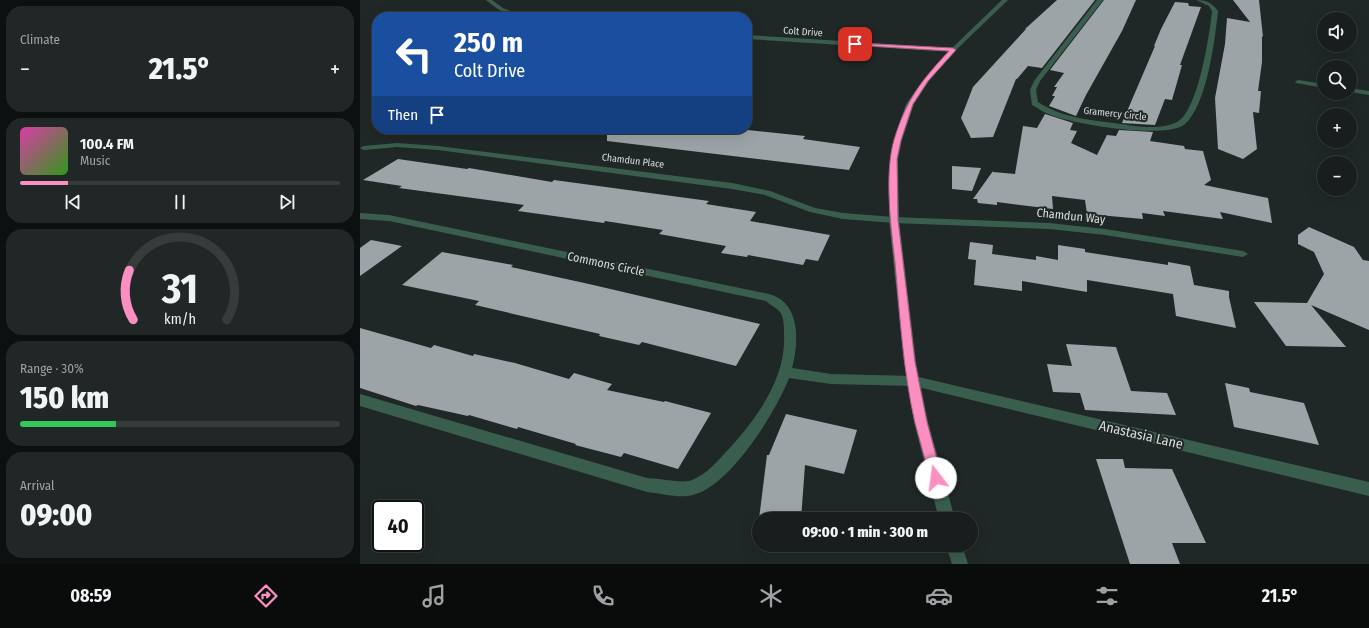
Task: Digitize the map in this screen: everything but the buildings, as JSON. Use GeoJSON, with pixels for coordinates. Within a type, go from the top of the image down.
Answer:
{"type":"FeatureCollection","features":[{"type":"Feature","properties":{"kind":"street"},"geometry":{"type":"LineString","coordinates":[[490,0],[501,9],[509,12]]}},
{"type":"Feature","properties":{"kind":"street"},"geometry":{"type":"LineString","coordinates":[[945,512],[921,422],[910,362],[894,220],[894,159],[910,104],[926,80],[953,50],[1006,0]]}},
{"type":"Feature","properties":{"kind":"street"},"geometry":{"type":"LineString","coordinates":[[1044,109],[1035,103],[1033,90],[1037,82],[1100,0]]}},
{"type":"Feature","properties":{"kind":"street"},"geometry":{"type":"LineString","coordinates":[[1173,127],[1182,123],[1196,102],[1204,72],[1215,10],[1209,2],[1199,0]]}},
{"type":"Feature","properties":{"kind":"street","name":"Colt Drive"},"geometry":{"type":"LineString","coordinates":[[752,37],[953,50]]}},
{"type":"Feature","properties":{"kind":"street"},"geometry":{"type":"LineString","coordinates":[[1298,82],[1317,85]]}},
{"type":"Feature","properties":{"kind":"street"},"geometry":{"type":"LineString","coordinates":[[1357,91],[1369,93]]}},
{"type":"Feature","properties":{"kind":"street"},"geometry":{"type":"LineString","coordinates":[[1035,111],[1044,109]]}},
{"type":"Feature","properties":{"kind":"street","name":"Gramercy Circle"},"geometry":{"type":"LineString","coordinates":[[1044,109],[1053,113],[1100,124],[1142,128],[1173,127]]}},
{"type":"Feature","properties":{"kind":"street"},"geometry":{"type":"LineString","coordinates":[[1173,127],[1184,131]]}},
{"type":"Feature","properties":{"kind":"street","name":"Chamdun Place"},"geometry":{"type":"LineString","coordinates":[[364,148],[397,145],[431,148],[678,178],[767,193],[813,210],[843,216],[894,220]]}},
{"type":"Feature","properties":{"kind":"street","name":"Commons Circle"},"geometry":{"type":"LineString","coordinates":[[360,216],[389,218],[769,298],[785,309],[789,321],[791,336],[784,372],[772,401],[736,452],[717,472],[692,489],[648,485],[360,400]]}},
{"type":"Feature","properties":{"kind":"street","name":"Chamdun Way"},"geometry":{"type":"LineString","coordinates":[[894,220],[1049,226],[1105,232],[1243,254]]}},
{"type":"Feature","properties":{"kind":"street"},"geometry":{"type":"LineString","coordinates":[[784,372],[831,379],[914,380]]}},
{"type":"Feature","properties":{"kind":"street","name":"Anastasia Lane"},"geometry":{"type":"LineString","coordinates":[[914,380],[1369,490]]}},
{"type":"Feature","properties":{"kind":"street"},"geometry":{"type":"LineString","coordinates":[[956,552],[960,564]]}},
{"type":"Feature","properties":{"kind":"route"},"geometry":{"type":"LineString","coordinates":[[855,44],[953,50],[926,80],[910,104],[898,140],[894,159],[894,220],[910,362],[921,422],[936,478]]}}]}
